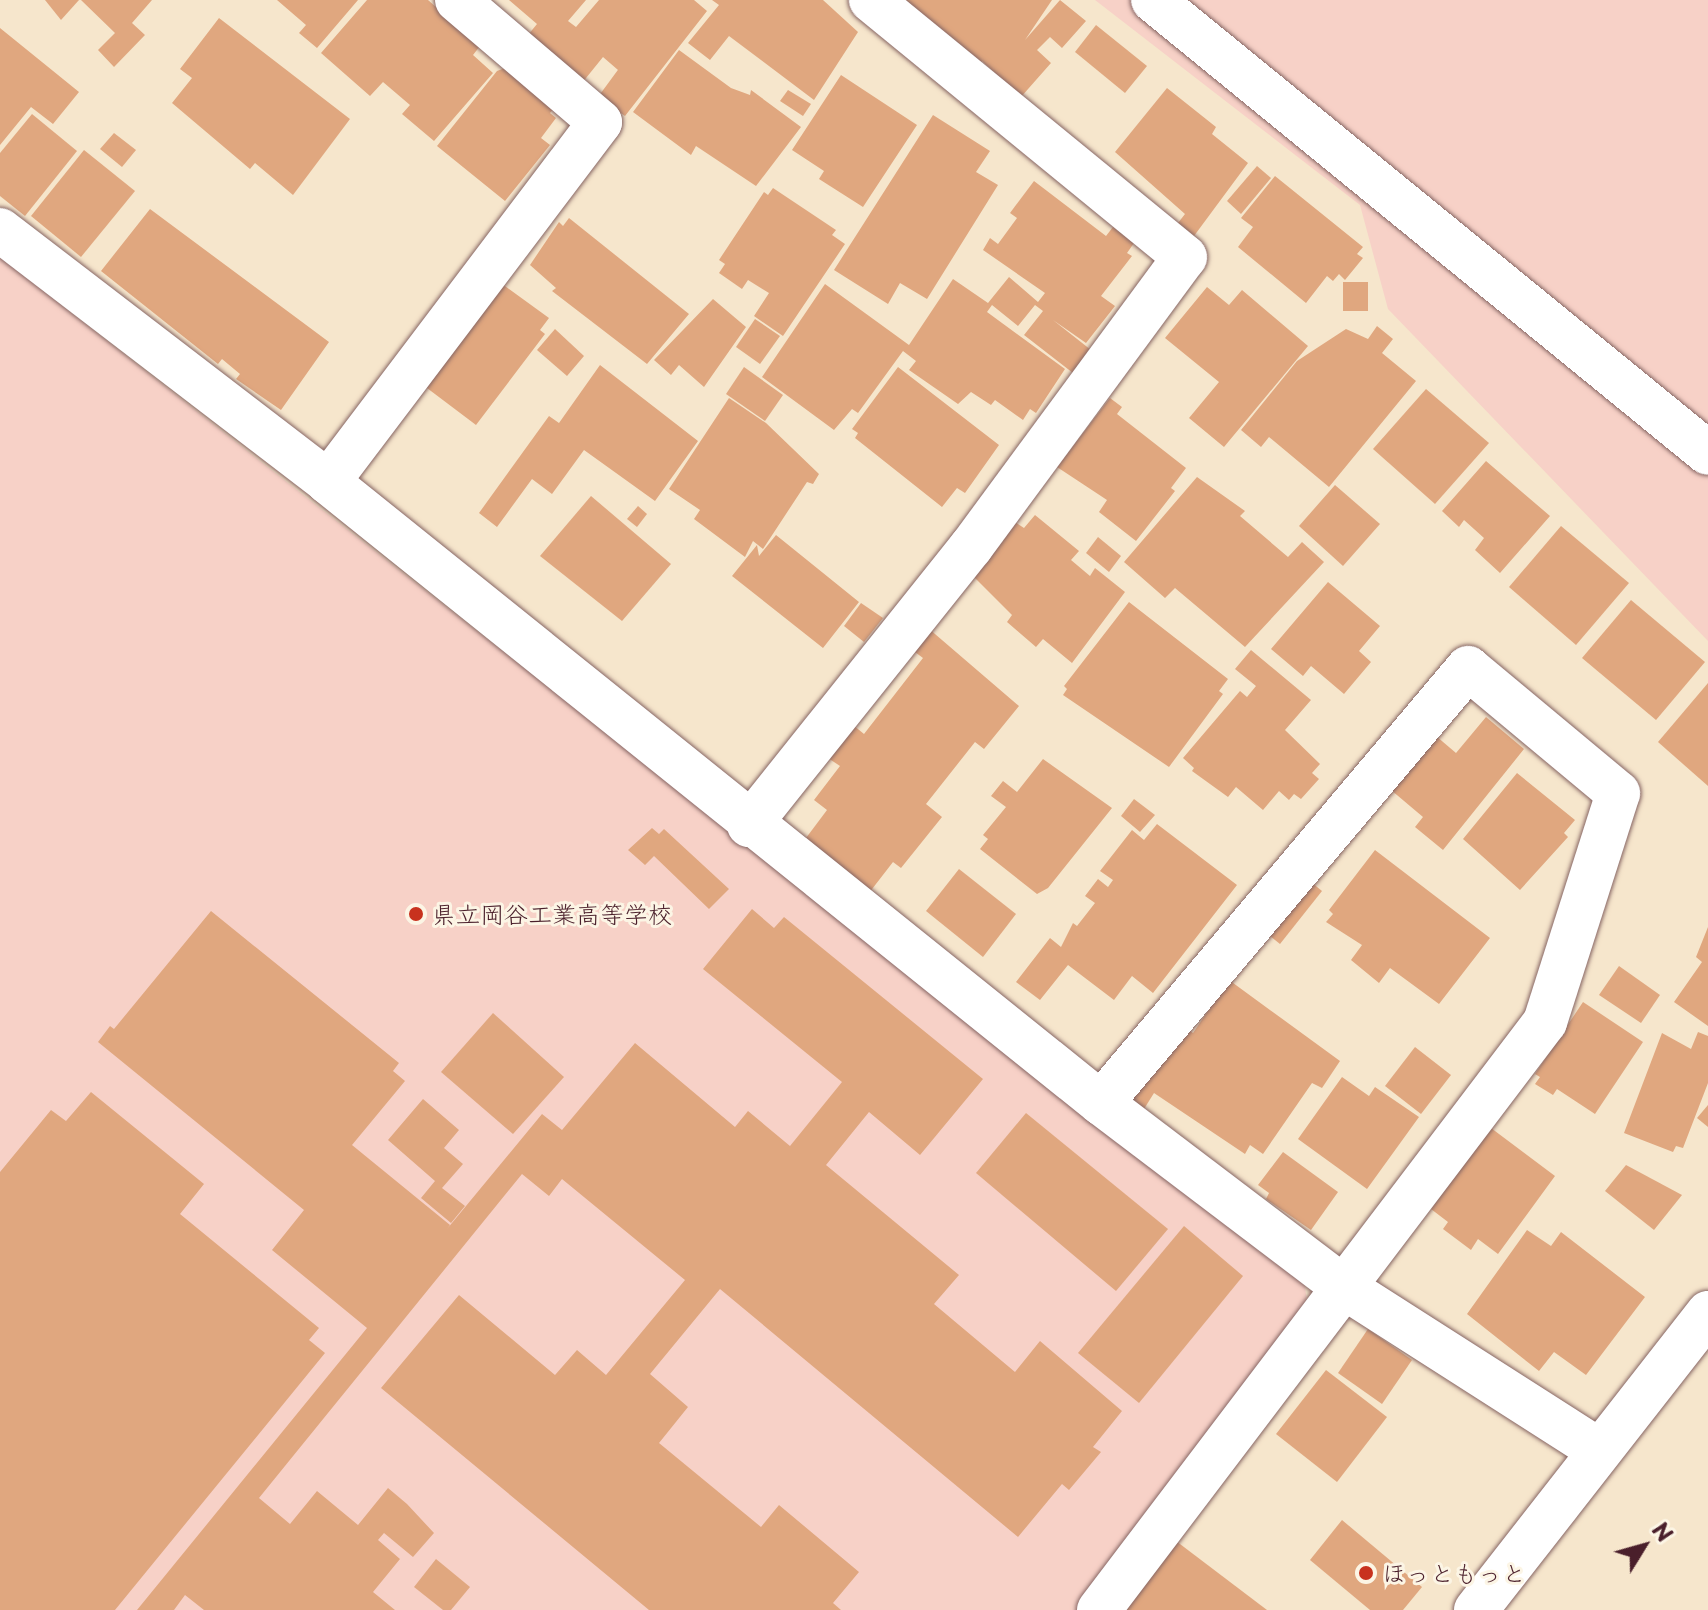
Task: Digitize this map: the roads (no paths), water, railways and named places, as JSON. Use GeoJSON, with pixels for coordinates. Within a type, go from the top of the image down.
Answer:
{"type":"FeatureCollection","features":[{"type":"Feature","properties":{"kind":"street"},"geometry":{"type":"LineString","coordinates":[[328,482],[600,122],[457,0]]}},
{"type":"Feature","properties":{"kind":"street"},"geometry":{"type":"LineString","coordinates":[[749,825],[971,547],[1185,257],[871,0]]}},
{"type":"Feature","properties":{"kind":"street"},"geometry":{"type":"LineString","coordinates":[[1153,0],[1708,453]]}},
{"type":"Feature","properties":{"kind":"street"},"geometry":{"type":"LineString","coordinates":[[0,230],[328,482],[749,825],[1101,1103],[1342,1286],[1598,1450]]}},
{"type":"Feature","properties":{"kind":"street"},"geometry":{"type":"LineString","coordinates":[[1099,1610],[1545,1022],[1618,793],[1468,668],[1101,1103]]}},
{"type":"Feature","properties":{"kind":"street"},"geometry":{"type":"LineString","coordinates":[[1476,1610],[1708,1313]]}},
{"type":"Feature","properties":{"kind":"place","name":"県立岡谷工業高等学校"},"geometry":{"type":"Point","coordinates":[416,914]}},
{"type":"Feature","properties":{"kind":"place","name":"ほっともっと"},"geometry":{"type":"Point","coordinates":[1366,1573]}}]}
